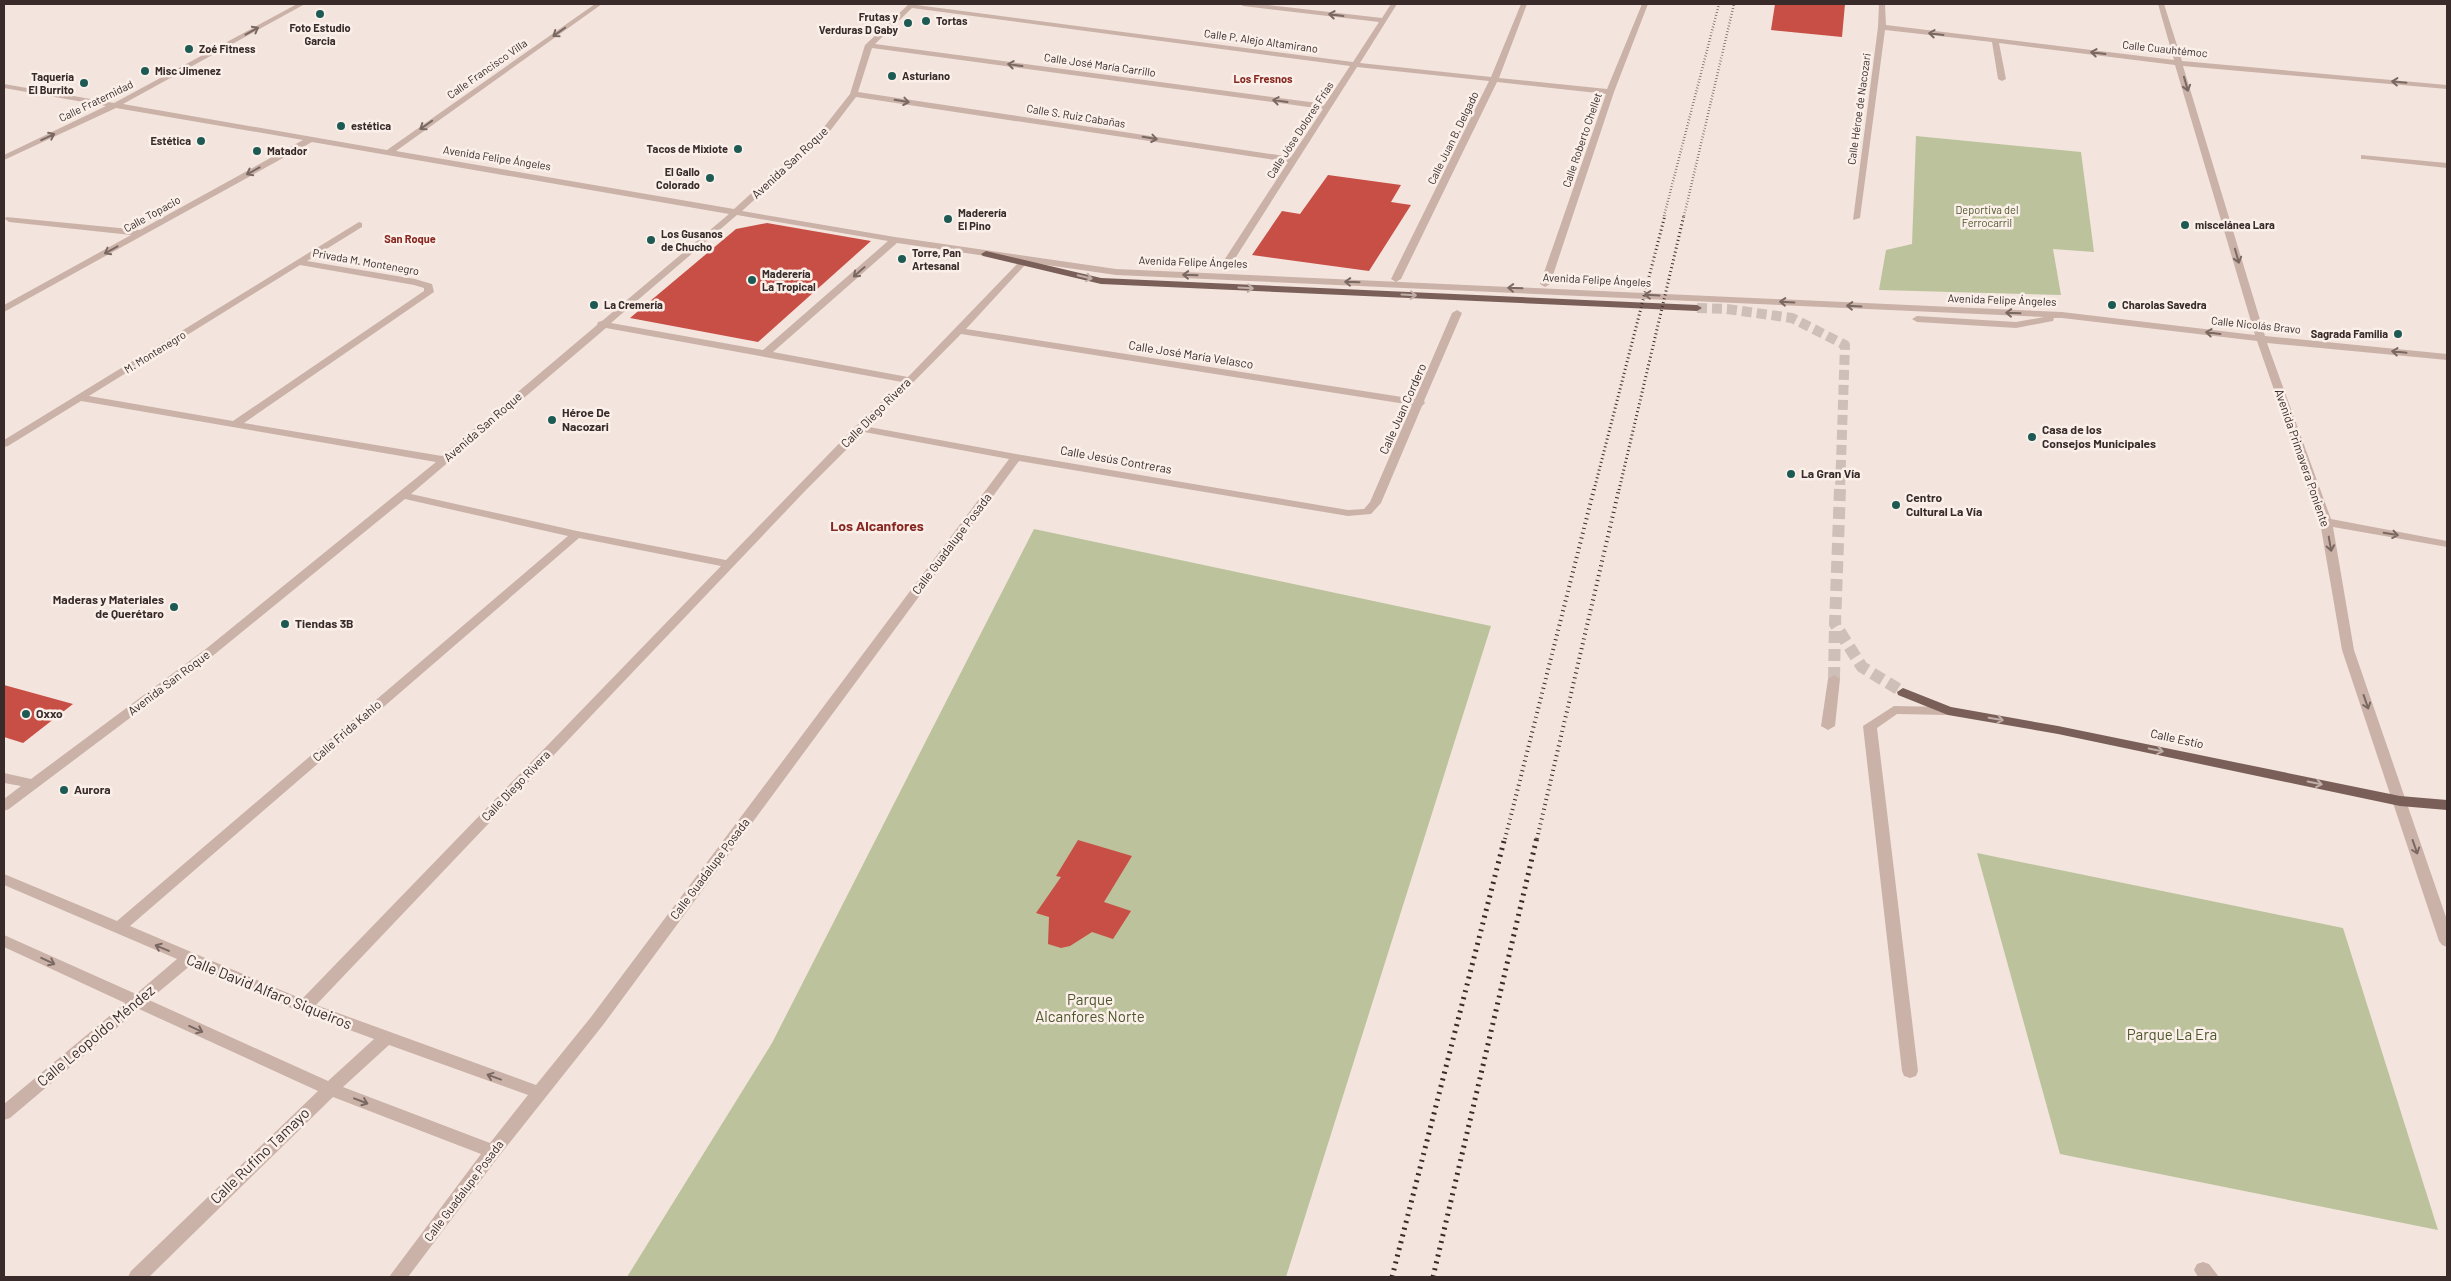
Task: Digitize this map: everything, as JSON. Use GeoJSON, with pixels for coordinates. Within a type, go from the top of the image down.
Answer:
{"type":"FeatureCollection","features":[{"type":"Feature","properties":{"kind":"main road","name":"Avenida Felipe Ángeles"},"geometry":{"type":"LineString","coordinates":[[986,254],[1101,281],[1697,308]]}},
{"type":"Feature","properties":{"kind":"main road","name":"Calle Estío"},"geometry":{"type":"LineString","coordinates":[[1903,692],[1948,710],[2058,730],[2400,801],[2447,805]]}},
{"type":"Feature","properties":{"kind":"street","name":"Calle Fraternidad"},"geometry":{"type":"LineString","coordinates":[[4,158],[117,104],[302,4]]}},
{"type":"Feature","properties":{"kind":"street","name":"Calle Francisco Villa"},"geometry":{"type":"LineString","coordinates":[[388,153],[599,4]]}},
{"type":"Feature","properties":{"kind":"street"},"geometry":{"type":"LineString","coordinates":[[1243,4],[1384,20]]}},
{"type":"Feature","properties":{"kind":"street","name":"Calle Jóse Dolores Frías"},"geometry":{"type":"LineString","coordinates":[[1224,268],[1394,4]]}},
{"type":"Feature","properties":{"kind":"street","name":"Calle Juan B. Delgado"},"geometry":{"type":"LineString","coordinates":[[1396,279],[1494,80],[1524,4]]}},
{"type":"Feature","properties":{"kind":"street","name":"Calle Roberto Chellet"},"geometry":{"type":"LineString","coordinates":[[1545,284],[1610,92],[1645,4]]}},
{"type":"Feature","properties":{"kind":"street","name":"Calle Héroe de Nacozari"},"geometry":{"type":"LineString","coordinates":[[1856,218],[1882,28],[1882,4]]}},
{"type":"Feature","properties":{"kind":"street","name":"Avenida Primavera Poniente"},"geometry":{"type":"LineString","coordinates":[[2161,4],[2261,339],[2326,522],[2348,650],[2447,941]]}},
{"type":"Feature","properties":{"kind":"street","name":"Calle P. Alejo Altamirano"},"geometry":{"type":"LineString","coordinates":[[911,5],[1356,65],[1610,92]]}},
{"type":"Feature","properties":{"kind":"street","name":"Avenida San Roque"},"geometry":{"type":"LineString","coordinates":[[4,806],[211,651],[445,460],[601,324],[736,212],[827,129],[854,94],[869,45],[911,5]]}},
{"type":"Feature","properties":{"kind":"street","name":"Calle Cuauhtémoc"},"geometry":{"type":"LineString","coordinates":[[1882,28],[2180,63],[2447,87]]}},
{"type":"Feature","properties":{"kind":"street"},"geometry":{"type":"LineString","coordinates":[[1995,41],[2002,79]]}},
{"type":"Feature","properties":{"kind":"street","name":"Calle José María Carrillo"},"geometry":{"type":"LineString","coordinates":[[869,45],[1328,107]]}},
{"type":"Feature","properties":{"kind":"street","name":"Avenida Felipe Ángeles"},"geometry":{"type":"LineString","coordinates":[[4,86],[117,104],[388,153],[895,240],[1116,272],[1602,292],[2062,315]]}},
{"type":"Feature","properties":{"kind":"street","name":"Calle S. Ruiz Cabañas"},"geometry":{"type":"LineString","coordinates":[[854,94],[1295,160]]}},
{"type":"Feature","properties":{"kind":"street","name":"Calle Topacio"},"geometry":{"type":"LineString","coordinates":[[4,309],[311,139]]}},
{"type":"Feature","properties":{"kind":"street"},"geometry":{"type":"LineString","coordinates":[[2364,157],[2445,166],[2447,175]]}},
{"type":"Feature","properties":{"kind":"street"},"geometry":{"type":"LineString","coordinates":[[9,219],[140,233]]}},
{"type":"Feature","properties":{"kind":"street","name":"M. Montenegro"},"geometry":{"type":"LineString","coordinates":[[4,444],[82,398],[359,225]]}},
{"type":"Feature","properties":{"kind":"street"},"geometry":{"type":"LineString","coordinates":[[765,354],[895,240]]}},
{"type":"Feature","properties":{"kind":"street","name":"Privada M. Montenegro"},"geometry":{"type":"LineString","coordinates":[[235,424],[429,292],[429,286],[298,262]]}},
{"type":"Feature","properties":{"kind":"street","name":"Calle Diego Rivera"},"geometry":{"type":"LineString","coordinates":[[304,1007],[860,428],[959,331],[1022,263]]}},
{"type":"Feature","properties":{"kind":"street","name":"Calle Juan Cordero"},"geometry":{"type":"LineString","coordinates":[[1367,512],[1375,503],[1420,403],[1457,313]]}},
{"type":"Feature","properties":{"kind":"street","name":"Avenida Felipe Ángeles"},"geometry":{"type":"LineString","coordinates":[[1917,319],[2016,325],[2041,322],[2062,315]]}},
{"type":"Feature","properties":{"kind":"street","name":"Calle Nicolás Bravo"},"geometry":{"type":"LineString","coordinates":[[2062,315],[2261,339],[2447,357]]}},
{"type":"Feature","properties":{"kind":"street"},"geometry":{"type":"LineString","coordinates":[[601,324],[910,380]]}},
{"type":"Feature","properties":{"kind":"street","name":"Calle José María Velasco"},"geometry":{"type":"LineString","coordinates":[[959,331],[1420,403]]}},
{"type":"Feature","properties":{"kind":"street"},"geometry":{"type":"LineString","coordinates":[[82,398],[445,460]]}},
{"type":"Feature","properties":{"kind":"street","name":"Calle Jesús Contreras"},"geometry":{"type":"LineString","coordinates":[[860,428],[1016,457],[1348,513],[1367,512]]}},
{"type":"Feature","properties":{"kind":"street","name":"Calle Guadalupe Posada"},"geometry":{"type":"LineString","coordinates":[[398,1277],[493,1151],[603,1013],[1016,457]]}},
{"type":"Feature","properties":{"kind":"street"},"geometry":{"type":"LineString","coordinates":[[403,495],[577,534],[729,564]]}},
{"type":"Feature","properties":{"kind":"street"},"geometry":{"type":"LineString","coordinates":[[2326,522],[2447,544]]}},
{"type":"Feature","properties":{"kind":"street","name":"Calle Frida Kahlo"},"geometry":{"type":"LineString","coordinates":[[118,928],[577,534]]}},
{"type":"Feature","properties":{"kind":"street"},"geometry":{"type":"LineString","coordinates":[[1828,726],[1834,679]]}},
{"type":"Feature","properties":{"kind":"street"},"geometry":{"type":"LineString","coordinates":[[1910,1071],[1870,726],[1894,710],[1948,710]]}},
{"type":"Feature","properties":{"kind":"street"},"geometry":{"type":"LineString","coordinates":[[4,778],[34,784]]}},
{"type":"Feature","properties":{"kind":"street","name":"Calle David Alfaro Siqueiros"},"geometry":{"type":"LineString","coordinates":[[4,880],[304,1007],[540,1093]]}},
{"type":"Feature","properties":{"kind":"street"},"geometry":{"type":"LineString","coordinates":[[4,940],[330,1089],[493,1151]]}},
{"type":"Feature","properties":{"kind":"street","name":"Calle Leopoldo Méndez"},"geometry":{"type":"LineString","coordinates":[[4,1113],[188,959]]}},
{"type":"Feature","properties":{"kind":"street","name":"Calle Rufino Tamayo"},"geometry":{"type":"LineString","coordinates":[[136,1277],[330,1089],[386,1038]]}},
{"type":"Feature","properties":{"kind":"green space","name":"Deportiva del Ferrocarril"},"geometry":{"type":"Polygon","coordinates":[[[1916,136],[2081,152],[2094,252],[2053,249],[2061,295],[1879,290],[1886,250],[1912,244],[1916,136]]]}},
{"type":"Feature","properties":{"kind":"green space","name":"Parque Alcanfores Norte"},"geometry":{"type":"Polygon","coordinates":[[[1034,529],[1491,626],[1286,1277],[627,1277],[772,1043],[1034,529]]]}},
{"type":"Feature","properties":{"kind":"green space","name":"Parque La Era"},"geometry":{"type":"Polygon","coordinates":[[[1977,853],[2343,928],[2438,1230],[2060,1154],[1977,853]]]}},
{"type":"Feature","properties":{"kind":"building"},"geometry":{"type":"Polygon","coordinates":[[[1775,4],[1845,4],[1842,37],[1771,30],[1775,4]]]}},
{"type":"Feature","properties":{"kind":"building"},"geometry":{"type":"Polygon","coordinates":[[[1328,175],[1401,185],[1391,202],[1411,205],[1369,271],[1252,255],[1282,211],[1300,214],[1328,175]]]}},
{"type":"Feature","properties":{"kind":"building","name":"Maderería La Tropical"},"geometry":{"type":"Polygon","coordinates":[[[767,223],[871,241],[758,342],[630,318],[736,229],[767,223]]]}},
{"type":"Feature","properties":{"kind":"building"},"geometry":{"type":"Polygon","coordinates":[[[4,685],[73,704],[23,743],[4,737],[4,685]]]}},
{"type":"Feature","properties":{"kind":"building"},"geometry":{"type":"Polygon","coordinates":[[[1078,840],[1132,856],[1104,902],[1131,911],[1113,939],[1092,932],[1070,946],[1061,948],[1048,944],[1049,917],[1036,913],[1061,877],[1056,876],[1078,840]]]}},
{"type":"Feature","properties":{"kind":"tunnel"},"geometry":{"type":"LineString","coordinates":[[1697,308],[1727,309],[1792,318],[1845,345],[1840,490]]}},
{"type":"Feature","properties":{"kind":"tunnel"},"geometry":{"type":"LineString","coordinates":[[1840,489],[1835,624],[1862,667],[1903,692]]}},
{"type":"Feature","properties":{"kind":"tunnel"},"geometry":{"type":"LineString","coordinates":[[1834,679],[1835,624]]}},
{"type":"Feature","properties":{"kind":"railway"},"geometry":{"type":"LineString","coordinates":[[1664,216],[1719,4]]}},
{"type":"Feature","properties":{"kind":"railway"},"geometry":{"type":"LineString","coordinates":[[1684,216],[1734,4]]}},
{"type":"Feature","properties":{"kind":"railway"},"geometry":{"type":"LineString","coordinates":[[1594,490],[1665,215]]}},
{"type":"Feature","properties":{"kind":"railway"},"geometry":{"type":"LineString","coordinates":[[1619,490],[1684,215]]}},
{"type":"Feature","properties":{"kind":"railway"},"geometry":{"type":"LineString","coordinates":[[1505,839],[1594,489]]}},
{"type":"Feature","properties":{"kind":"railway"},"geometry":{"type":"LineString","coordinates":[[1537,839],[1619,489]]}},
{"type":"Feature","properties":{"kind":"railway"},"geometry":{"type":"LineString","coordinates":[[1392,1277],[1505,837]]}},
{"type":"Feature","properties":{"kind":"railway"},"geometry":{"type":"LineString","coordinates":[[1433,1277],[1537,837]]}},
{"type":"Feature","properties":{"kind":"place","name":"Foto Estudio Garcia"},"geometry":{"type":"Point","coordinates":[320,14]}},
{"type":"Feature","properties":{"kind":"place","name":"Tortas"},"geometry":{"type":"Point","coordinates":[926,21]}},
{"type":"Feature","properties":{"kind":"place","name":"Frutas y Verduras D Gaby"},"geometry":{"type":"Point","coordinates":[908,23]}},
{"type":"Feature","properties":{"kind":"place","name":"Zoé Fitness"},"geometry":{"type":"Point","coordinates":[189,49]}},
{"type":"Feature","properties":{"kind":"place","name":"Misc Jimenez"},"geometry":{"type":"Point","coordinates":[145,71]}},
{"type":"Feature","properties":{"kind":"place","name":"Asturiano"},"geometry":{"type":"Point","coordinates":[892,76]}},
{"type":"Feature","properties":{"kind":"place","name":"Taquería El Burrito"},"geometry":{"type":"Point","coordinates":[84,83]}},
{"type":"Feature","properties":{"kind":"place","name":"estética"},"geometry":{"type":"Point","coordinates":[341,126]}},
{"type":"Feature","properties":{"kind":"place","name":"Estética"},"geometry":{"type":"Point","coordinates":[201,141]}},
{"type":"Feature","properties":{"kind":"place","name":"Tacos de Mixiote"},"geometry":{"type":"Point","coordinates":[738,149]}},
{"type":"Feature","properties":{"kind":"place","name":"Matador"},"geometry":{"type":"Point","coordinates":[257,151]}},
{"type":"Feature","properties":{"kind":"place","name":"El Gallo Colorado"},"geometry":{"type":"Point","coordinates":[710,178]}},
{"type":"Feature","properties":{"kind":"place","name":"Maderería El Pino"},"geometry":{"type":"Point","coordinates":[948,219]}},
{"type":"Feature","properties":{"kind":"place","name":"miscelánea Lara"},"geometry":{"type":"Point","coordinates":[2185,225]}},
{"type":"Feature","properties":{"kind":"place","name":"Los Gusanos de Chucho"},"geometry":{"type":"Point","coordinates":[651,240]}},
{"type":"Feature","properties":{"kind":"place","name":"Torre, Pan Artesanal"},"geometry":{"type":"Point","coordinates":[902,259]}},
{"type":"Feature","properties":{"kind":"place","name":"Maderería La Tropical"},"geometry":{"type":"Point","coordinates":[752,280]}},
{"type":"Feature","properties":{"kind":"place","name":"La Cremería"},"geometry":{"type":"Point","coordinates":[594,305]}},
{"type":"Feature","properties":{"kind":"place","name":"Charolas Savedra"},"geometry":{"type":"Point","coordinates":[2112,305]}},
{"type":"Feature","properties":{"kind":"place","name":"Sagrada Familia"},"geometry":{"type":"Point","coordinates":[2398,334]}},
{"type":"Feature","properties":{"kind":"place","name":"Héroe De Nacozari"},"geometry":{"type":"Point","coordinates":[552,420]}},
{"type":"Feature","properties":{"kind":"place","name":"Casa de los Consejos Municipales"},"geometry":{"type":"Point","coordinates":[2032,437]}},
{"type":"Feature","properties":{"kind":"place","name":"La Gran Vía"},"geometry":{"type":"Point","coordinates":[1791,474]}},
{"type":"Feature","properties":{"kind":"place","name":"Centro Cultural La Vía"},"geometry":{"type":"Point","coordinates":[1896,505]}},
{"type":"Feature","properties":{"kind":"place","name":"Maderas y Materiales de Querétaro"},"geometry":{"type":"Point","coordinates":[174,607]}},
{"type":"Feature","properties":{"kind":"place","name":"Tiendas 3B"},"geometry":{"type":"Point","coordinates":[285,624]}},
{"type":"Feature","properties":{"kind":"place","name":"Oxxo"},"geometry":{"type":"Point","coordinates":[26,714]}},
{"type":"Feature","properties":{"kind":"place","name":"Aurora"},"geometry":{"type":"Point","coordinates":[64,790]}},
{"type":"Feature","properties":{"kind":"district","name":"Los Fresnos"},"geometry":{"type":"Point","coordinates":[1263,79]}},
{"type":"Feature","properties":{"kind":"district","name":"San Roque"},"geometry":{"type":"Point","coordinates":[410,239]}},
{"type":"Feature","properties":{"kind":"district","name":"Los Alcanfores"},"geometry":{"type":"Point","coordinates":[877,526]}}]}
